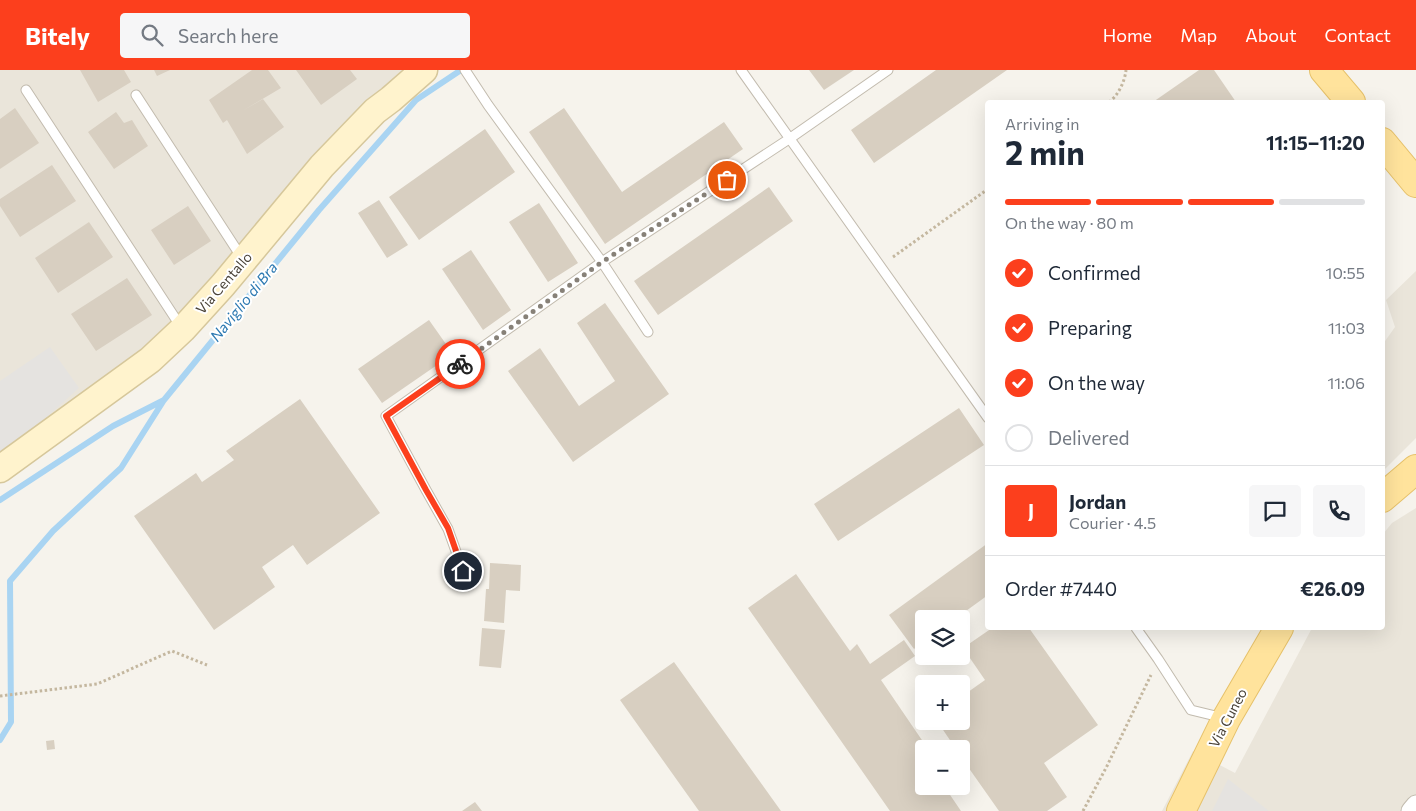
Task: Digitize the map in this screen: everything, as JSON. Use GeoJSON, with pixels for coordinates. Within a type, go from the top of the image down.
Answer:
{"type":"FeatureCollection","features":[{"type":"Feature","properties":{"kind":"main road","name":"Via Centallo"},"geometry":{"type":"LineString","coordinates":[[0,470],[150,360],[183,329],[328,160],[375,111],[424,70]]}},
{"type":"Feature","properties":{"kind":"main road"},"geometry":{"type":"LineString","coordinates":[[1324,70],[1349,100]]}},
{"type":"Feature","properties":{"kind":"main road"},"geometry":{"type":"LineString","coordinates":[[1385,146],[1416,183]]}},
{"type":"Feature","properties":{"kind":"main road"},"geometry":{"type":"LineString","coordinates":[[1385,496],[1416,469]]}},
{"type":"Feature","properties":{"kind":"main road"},"geometry":{"type":"LineString","coordinates":[[1385,497],[1416,476]]}},
{"type":"Feature","properties":{"kind":"main road","name":"Via Cuneo"},"geometry":{"type":"LineString","coordinates":[[1181,811],[1226,719],[1278,630]]}},
{"type":"Feature","properties":{"kind":"street"},"geometry":{"type":"LineString","coordinates":[[1411,811],[1416,804]]}},
{"type":"Feature","properties":{"kind":"lane"},"geometry":{"type":"LineString","coordinates":[[466,70],[488,105],[602,262],[648,332]]}},
{"type":"Feature","properties":{"kind":"lane"},"geometry":{"type":"LineString","coordinates":[[741,70],[985,414]]}},
{"type":"Feature","properties":{"kind":"lane"},"geometry":{"type":"LineString","coordinates":[[463,571],[448,528],[386,416],[602,262],[888,70]]}},
{"type":"Feature","properties":{"kind":"lane"},"geometry":{"type":"LineString","coordinates":[[26,90],[183,329]]}},
{"type":"Feature","properties":{"kind":"lane"},"geometry":{"type":"LineString","coordinates":[[136,95],[243,260]]}},
{"type":"Feature","properties":{"kind":"lane"},"geometry":{"type":"LineString","coordinates":[[1137,630],[1192,710],[1226,719]]}},
{"type":"Feature","properties":{"kind":"path"},"geometry":{"type":"LineString","coordinates":[[1112,100],[1125,78],[1126,70]]}},
{"type":"Feature","properties":{"kind":"path"},"geometry":{"type":"LineString","coordinates":[[880,266],[985,191]]}},
{"type":"Feature","properties":{"kind":"path"},"geometry":{"type":"LineString","coordinates":[[2,695],[97,684],[172,651],[207,665]]}},
{"type":"Feature","properties":{"kind":"path"},"geometry":{"type":"LineString","coordinates":[[1083,811],[1107,766],[1158,659]]}},
{"type":"Feature","properties":{"kind":"shaded area"},"geometry":{"type":"Polygon","coordinates":[[[0,70],[438,70],[338,166],[280,235],[0,481],[0,70]]]}},
{"type":"Feature","properties":{"kind":"shaded area"},"geometry":{"type":"Polygon","coordinates":[[[1416,271],[1416,438],[1385,469],[1385,341],[1395,327],[1386,300],[1416,271]]]}},
{"type":"Feature","properties":{"kind":"shaded area"},"geometry":{"type":"Polygon","coordinates":[[[50,347],[79,388],[0,459],[0,381],[50,347]]]}},
{"type":"Feature","properties":{"kind":"shaded area"},"geometry":{"type":"Polygon","coordinates":[[[1416,508],[1416,811],[1162,811],[1193,751],[1235,773],[1311,630],[1385,630],[1385,532],[1392,523],[1416,508]]]}},
{"type":"Feature","properties":{"kind":"shaded area"},"geometry":{"type":"Polygon","coordinates":[[[1228,779],[1269,811],[1212,811],[1228,779]]]}},
{"type":"Feature","properties":{"kind":"building"},"geometry":{"type":"Polygon","coordinates":[[[80,70],[124,70],[131,82],[98,102],[80,70]]]}},
{"type":"Feature","properties":{"kind":"building"},"geometry":{"type":"Polygon","coordinates":[[[154,70],[170,70],[157,76],[154,70]]]}},
{"type":"Feature","properties":{"kind":"building"},"geometry":{"type":"Polygon","coordinates":[[[252,70],[268,70],[281,88],[242,111],[263,99],[284,127],[247,154],[227,120],[223,123],[209,100],[252,70]]]}},
{"type":"Feature","properties":{"kind":"building"},"geometry":{"type":"Polygon","coordinates":[[[296,70],[350,70],[357,79],[321,105],[296,70]]]}},
{"type":"Feature","properties":{"kind":"building"},"geometry":{"type":"Polygon","coordinates":[[[809,70],[854,70],[824,90],[809,70]]]}},
{"type":"Feature","properties":{"kind":"building"},"geometry":{"type":"Polygon","coordinates":[[[936,70],[1007,70],[874,163],[851,130],[936,70]]]}},
{"type":"Feature","properties":{"kind":"building"},"geometry":{"type":"Polygon","coordinates":[[[1199,70],[1214,70],[1235,100],[1156,100],[1199,70]]]}},
{"type":"Feature","properties":{"kind":"building"},"geometry":{"type":"Polygon","coordinates":[[[15,108],[39,143],[0,169],[0,119],[15,108]]]}},
{"type":"Feature","properties":{"kind":"building"},"geometry":{"type":"Polygon","coordinates":[[[564,108],[622,192],[724,122],[743,149],[605,244],[529,132],[564,108]]]}},
{"type":"Feature","properties":{"kind":"building"},"geometry":{"type":"Polygon","coordinates":[[[116,112],[124,123],[132,120],[148,146],[114,169],[88,132],[116,112]]]}},
{"type":"Feature","properties":{"kind":"building"},"geometry":{"type":"Polygon","coordinates":[[[485,129],[515,172],[419,240],[389,197],[485,129]]]}},
{"type":"Feature","properties":{"kind":"building"},"geometry":{"type":"Polygon","coordinates":[[[52,165],[76,201],[20,237],[0,206],[0,199],[52,165]]]}},
{"type":"Feature","properties":{"kind":"building"},"geometry":{"type":"Polygon","coordinates":[[[769,187],[793,221],[658,315],[634,281],[769,187]]]}},
{"type":"Feature","properties":{"kind":"building"},"geometry":{"type":"Polygon","coordinates":[[[379,200],[408,245],[387,258],[358,213],[379,200]]]}},
{"type":"Feature","properties":{"kind":"building"},"geometry":{"type":"Polygon","coordinates":[[[539,203],[578,263],[548,282],[509,222],[539,203]]]}},
{"type":"Feature","properties":{"kind":"building"},"geometry":{"type":"Polygon","coordinates":[[[188,206],[211,241],[174,265],[151,230],[188,206]]]}},
{"type":"Feature","properties":{"kind":"building"},"geometry":{"type":"Polygon","coordinates":[[[89,222],[113,257],[58,293],[35,258],[89,222]]]}},
{"type":"Feature","properties":{"kind":"building"},"geometry":{"type":"Polygon","coordinates":[[[471,250],[511,310],[483,330],[442,269],[471,250]]]}},
{"type":"Feature","properties":{"kind":"building"},"geometry":{"type":"Polygon","coordinates":[[[127,278],[152,315],[96,351],[71,314],[127,278]]]}},
{"type":"Feature","properties":{"kind":"building"},"geometry":{"type":"Polygon","coordinates":[[[605,303],[669,394],[573,462],[508,371],[540,348],[579,406],[615,381],[577,323],[605,303]]]}},
{"type":"Feature","properties":{"kind":"building"},"geometry":{"type":"Polygon","coordinates":[[[429,320],[453,354],[382,403],[358,369],[429,320]]]}},
{"type":"Feature","properties":{"kind":"building"},"geometry":{"type":"Polygon","coordinates":[[[300,399],[380,513],[307,565],[293,545],[262,567],[275,587],[214,630],[134,516],[196,473],[202,482],[234,460],[226,451],[300,399]]]}},
{"type":"Feature","properties":{"kind":"building"},"geometry":{"type":"Polygon","coordinates":[[[959,408],[984,445],[838,541],[814,504],[959,408]]]}},
{"type":"Feature","properties":{"kind":"building"},"geometry":{"type":"Polygon","coordinates":[[[985,545],[985,597],[967,610],[915,610],[914,649],[889,615],[985,545]]]}},
{"type":"Feature","properties":{"kind":"building"},"geometry":{"type":"Polygon","coordinates":[[[490,563],[521,565],[520,591],[506,590],[504,623],[484,621],[486,589],[489,589],[490,563]]]}},
{"type":"Feature","properties":{"kind":"building"},"geometry":{"type":"Polygon","coordinates":[[[796,574],[850,651],[857,644],[870,664],[904,640],[915,656],[881,680],[922,740],[915,740],[915,795],[950,795],[961,811],[890,811],[748,608],[796,574]]]}},
{"type":"Feature","properties":{"kind":"building"},"geometry":{"type":"Polygon","coordinates":[[[482,628],[505,630],[501,668],[479,666],[482,628]]]}},
{"type":"Feature","properties":{"kind":"building"},"geometry":{"type":"Polygon","coordinates":[[[989,630],[1030,630],[1098,725],[1044,763],[1067,797],[1047,811],[999,811],[970,770],[970,740],[950,740],[943,730],[970,730],[970,691],[985,680],[970,658],[970,643],[989,630]]]}},
{"type":"Feature","properties":{"kind":"building"},"geometry":{"type":"Polygon","coordinates":[[[674,662],[781,811],[699,811],[620,700],[674,662]]]}},
{"type":"Feature","properties":{"kind":"building"},"geometry":{"type":"Polygon","coordinates":[[[54,740],[55,749],[47,750],[46,741],[54,740]]]}},
{"type":"Feature","properties":{"kind":"building"},"geometry":{"type":"Polygon","coordinates":[[[475,802],[482,811],[462,811],[475,802]]]}},
{"type":"Feature","properties":{"kind":"waterway","name":"Naviglio di Bra"},"geometry":{"type":"LineString","coordinates":[[0,500],[113,426],[164,400],[319,210],[416,100],[461,70]]}},
{"type":"Feature","properties":{"kind":"waterway"},"geometry":{"type":"LineString","coordinates":[[0,740],[11,722],[10,581],[53,531],[121,468],[164,400]]}},
{"type":"Feature","properties":{"kind":"way so far"},"geometry":{"type":"LineString","coordinates":[[460,364],[602,262],[727,180]]}},
{"type":"Feature","properties":{"kind":"route"},"geometry":{"type":"LineString","coordinates":[[460,364],[386,416],[448,528],[463,571]]}}]}
